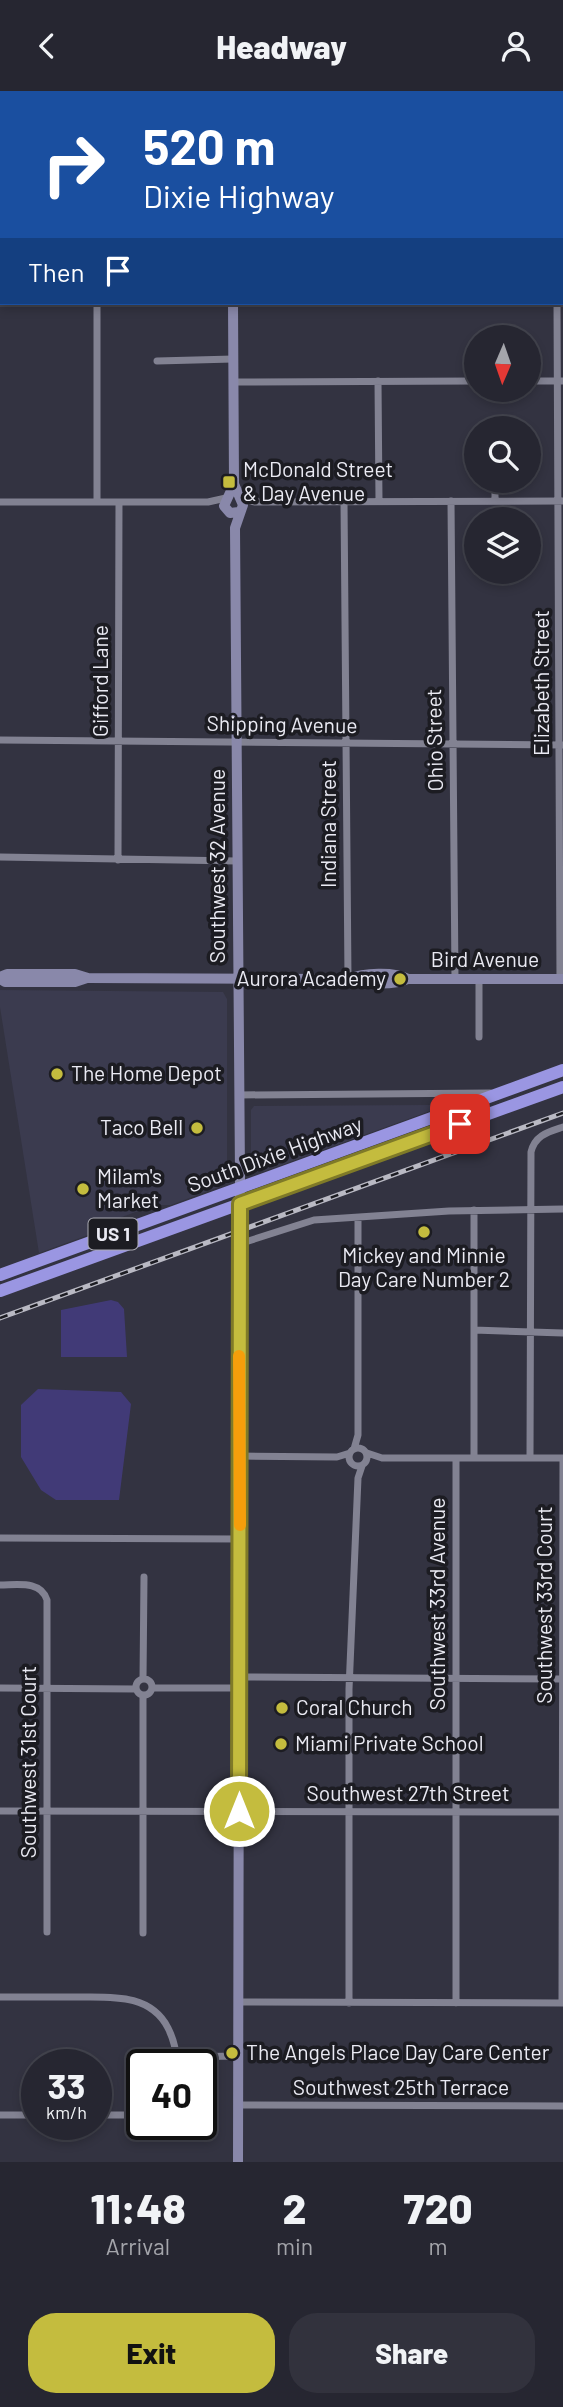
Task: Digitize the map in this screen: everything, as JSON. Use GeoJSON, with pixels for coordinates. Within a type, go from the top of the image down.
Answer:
{"type":"FeatureCollection","features":[{"type":"Feature","properties":{"kind":"highway","name":"South Dixie Highway"},"geometry":{"type":"LineString","coordinates":[[0,1275],[563,1070]]}},
{"type":"Feature","properties":{"kind":"highway","name":"US 1"},"geometry":{"type":"LineString","coordinates":[[0,1291],[563,1087]]}},
{"type":"Feature","properties":{"kind":"street"},"geometry":{"type":"LineString","coordinates":[[97,305],[97,502]]}},
{"type":"Feature","properties":{"kind":"street","name":"Southwest 32 Avenue"},"geometry":{"type":"LineString","coordinates":[[233,305],[240,1188],[238,2162]]}},
{"type":"Feature","properties":{"kind":"street","name":"Elizabeth Street"},"geometry":{"type":"LineString","coordinates":[[557,305],[560,381],[561,979]]}},
{"type":"Feature","properties":{"kind":"street"},"geometry":{"type":"LineString","coordinates":[[157,361],[233,359]]}},
{"type":"Feature","properties":{"kind":"street"},"geometry":{"type":"LineString","coordinates":[[378,381],[379,501]]}},
{"type":"Feature","properties":{"kind":"street"},"geometry":{"type":"LineString","coordinates":[[234,382],[464,381]]}},
{"type":"Feature","properties":{"kind":"street"},"geometry":{"type":"LineString","coordinates":[[541,381],[560,381]]}},
{"type":"Feature","properties":{"kind":"street"},"geometry":{"type":"LineString","coordinates":[[495,493],[495,501]]}},
{"type":"Feature","properties":{"kind":"street","name":"Indiana Street"},"geometry":{"type":"LineString","coordinates":[[344,501],[348,979]]}},
{"type":"Feature","properties":{"kind":"street","name":"Ohio Street"},"geometry":{"type":"LineString","coordinates":[[451,501],[455,979]]}},
{"type":"Feature","properties":{"kind":"street"},"geometry":{"type":"LineString","coordinates":[[0,502],[234,504],[560,501]]}},
{"type":"Feature","properties":{"kind":"street","name":"Gifford Lane"},"geometry":{"type":"LineString","coordinates":[[118,860],[119,502]]}},
{"type":"Feature","properties":{"kind":"street","name":"Shipping Avenue"},"geometry":{"type":"LineString","coordinates":[[0,740],[561,745]]}},
{"type":"Feature","properties":{"kind":"street"},"geometry":{"type":"LineString","coordinates":[[0,857],[237,861]]}},
{"type":"Feature","properties":{"kind":"street","name":"Bird Avenue"},"geometry":{"type":"LineString","coordinates":[[0,978],[5,982],[75,982],[88,978],[348,979],[358,982],[401,982],[408,979],[561,979]]}},
{"type":"Feature","properties":{"kind":"street"},"geometry":{"type":"LineString","coordinates":[[479,979],[479,1037]]}},
{"type":"Feature","properties":{"kind":"street"},"geometry":{"type":"LineString","coordinates":[[239,1095],[499,1093]]}},
{"type":"Feature","properties":{"kind":"street"},"geometry":{"type":"LineString","coordinates":[[447,1094],[454,1101],[455,1109]]}},
{"type":"Feature","properties":{"kind":"street"},"geometry":{"type":"LineString","coordinates":[[530,1458],[530,1157],[535,1141],[541,1135],[563,1127]]}},
{"type":"Feature","properties":{"kind":"street"},"geometry":{"type":"LineString","coordinates":[[239,1244],[305,1221],[474,1210],[563,1209]]}},
{"type":"Feature","properties":{"kind":"street"},"geometry":{"type":"LineString","coordinates":[[474,1210],[474,1458]]}},
{"type":"Feature","properties":{"kind":"street"},"geometry":{"type":"LineString","coordinates":[[349,2003],[350,1678],[358,1478],[364,1465],[359,1451],[358,1435],[358,1219]]}},
{"type":"Feature","properties":{"kind":"street"},"geometry":{"type":"LineString","coordinates":[[474,1330],[563,1333]]}},
{"type":"Feature","properties":{"kind":"street"},"geometry":{"type":"LineString","coordinates":[[352,1464],[359,1451]]}},
{"type":"Feature","properties":{"kind":"street"},"geometry":{"type":"LineString","coordinates":[[240,1456],[337,1457],[359,1451],[382,1458],[563,1458]]}},
{"type":"Feature","properties":{"kind":"street"},"geometry":{"type":"LineString","coordinates":[[337,1457],[352,1464],[364,1465],[382,1458]]}},
{"type":"Feature","properties":{"kind":"street","name":"Southwest 33rd Avenue"},"geometry":{"type":"LineString","coordinates":[[456,1458],[456,2003]]}},
{"type":"Feature","properties":{"kind":"street","name":"Southwest 33rd Court"},"geometry":{"type":"LineString","coordinates":[[563,1458],[563,2003]]}},
{"type":"Feature","properties":{"kind":"street"},"geometry":{"type":"LineString","coordinates":[[352,1464],[358,1478]]}},
{"type":"Feature","properties":{"kind":"street"},"geometry":{"type":"LineString","coordinates":[[0,1538],[239,1539]]}},
{"type":"Feature","properties":{"kind":"street"},"geometry":{"type":"LineString","coordinates":[[143,1679],[144,1577]]}},
{"type":"Feature","properties":{"kind":"street","name":"Southwest 31st Court"},"geometry":{"type":"LineString","coordinates":[[0,1585],[33,1585],[44,1591],[47,1603],[47,1932]]}},
{"type":"Feature","properties":{"kind":"street"},"geometry":{"type":"LineString","coordinates":[[152,1688],[350,1678],[563,1679]]}},
{"type":"Feature","properties":{"kind":"street"},"geometry":{"type":"LineString","coordinates":[[136,1689],[136,1683],[143,1679],[150,1681],[152,1688],[148,1694],[143,1695]]}},
{"type":"Feature","properties":{"kind":"street"},"geometry":{"type":"LineString","coordinates":[[0,1688],[136,1689],[143,1695],[142,1933]]}},
{"type":"Feature","properties":{"kind":"street","name":"Southwest 27th Street"},"geometry":{"type":"LineString","coordinates":[[0,1811],[563,1812]]}},
{"type":"Feature","properties":{"kind":"street"},"geometry":{"type":"LineString","coordinates":[[0,1997],[134,2000],[152,2009],[164,2022],[174,2049]]}},
{"type":"Feature","properties":{"kind":"street"},"geometry":{"type":"LineString","coordinates":[[239,2002],[563,2003]]}},
{"type":"Feature","properties":{"kind":"street"},"geometry":{"type":"LineString","coordinates":[[217,2058],[238,2056]]}},
{"type":"Feature","properties":{"kind":"street","name":"Southwest 25th Terrace"},"geometry":{"type":"LineString","coordinates":[[238,2105],[563,2106]]}},
{"type":"Feature","properties":{"kind":"street"},"geometry":{"type":"LineString","coordinates":[[0,2115],[21,2115]]}},
{"type":"Feature","properties":{"kind":"shaded area"},"geometry":{"type":"Polygon","coordinates":[[[0,990],[223,992],[227,999],[227,1180],[224,1185],[171,1205],[155,1205],[119,1218],[88,1235],[39,1253],[0,1007],[0,990]]]}},
{"type":"Feature","properties":{"kind":"shaded area"},"geometry":{"type":"Polygon","coordinates":[[[430,1105],[430,1111],[265,1171],[251,1163],[251,1110],[254,1106],[430,1105]]]}},
{"type":"Feature","properties":{"kind":"shaded area"},"geometry":{"type":"Polygon","coordinates":[[[111,1300],[118,1302],[124,1309],[127,1357],[61,1357],[61,1310],[111,1300]]]}},
{"type":"Feature","properties":{"kind":"shaded area"},"geometry":{"type":"Polygon","coordinates":[[[38,1389],[121,1392],[131,1404],[119,1500],[56,1500],[41,1490],[21,1457],[21,1405],[38,1389]]]}},
{"type":"Feature","properties":{"kind":"railway"},"geometry":{"type":"LineString","coordinates":[[0,1318],[563,1113]]}},
{"type":"Feature","properties":{"kind":"slow traffic"},"geometry":{"type":"LineString","coordinates":[[239,1356],[240,1525]]}},
{"type":"Feature","properties":{"kind":"place","name":"McDonald Street & Day Avenue"},"geometry":{"type":"Point","coordinates":[229,482]}},
{"type":"Feature","properties":{"kind":"place","name":"Aurora Academy"},"geometry":{"type":"Point","coordinates":[400,979]}},
{"type":"Feature","properties":{"kind":"place","name":"The Home Depot"},"geometry":{"type":"Point","coordinates":[57,1074]}},
{"type":"Feature","properties":{"kind":"place","name":"Taco Bell"},"geometry":{"type":"Point","coordinates":[197,1128]}},
{"type":"Feature","properties":{"kind":"place","name":"Milam's Market"},"geometry":{"type":"Point","coordinates":[83,1189]}},
{"type":"Feature","properties":{"kind":"place","name":"Mickey and Minnie Day Care Number 2"},"geometry":{"type":"Point","coordinates":[424,1232]}},
{"type":"Feature","properties":{"kind":"place","name":"Coral Church"},"geometry":{"type":"Point","coordinates":[282,1708]}},
{"type":"Feature","properties":{"kind":"place","name":"Miami Private School"},"geometry":{"type":"Point","coordinates":[281,1744]}},
{"type":"Feature","properties":{"kind":"place","name":"The Angels Place Day Care Center"},"geometry":{"type":"Point","coordinates":[232,2053]}},
{"type":"Feature","properties":{"kind":"route"},"geometry":{"type":"LineString","coordinates":[[239,1811],[240,1204],[460,1124]]}}]}
